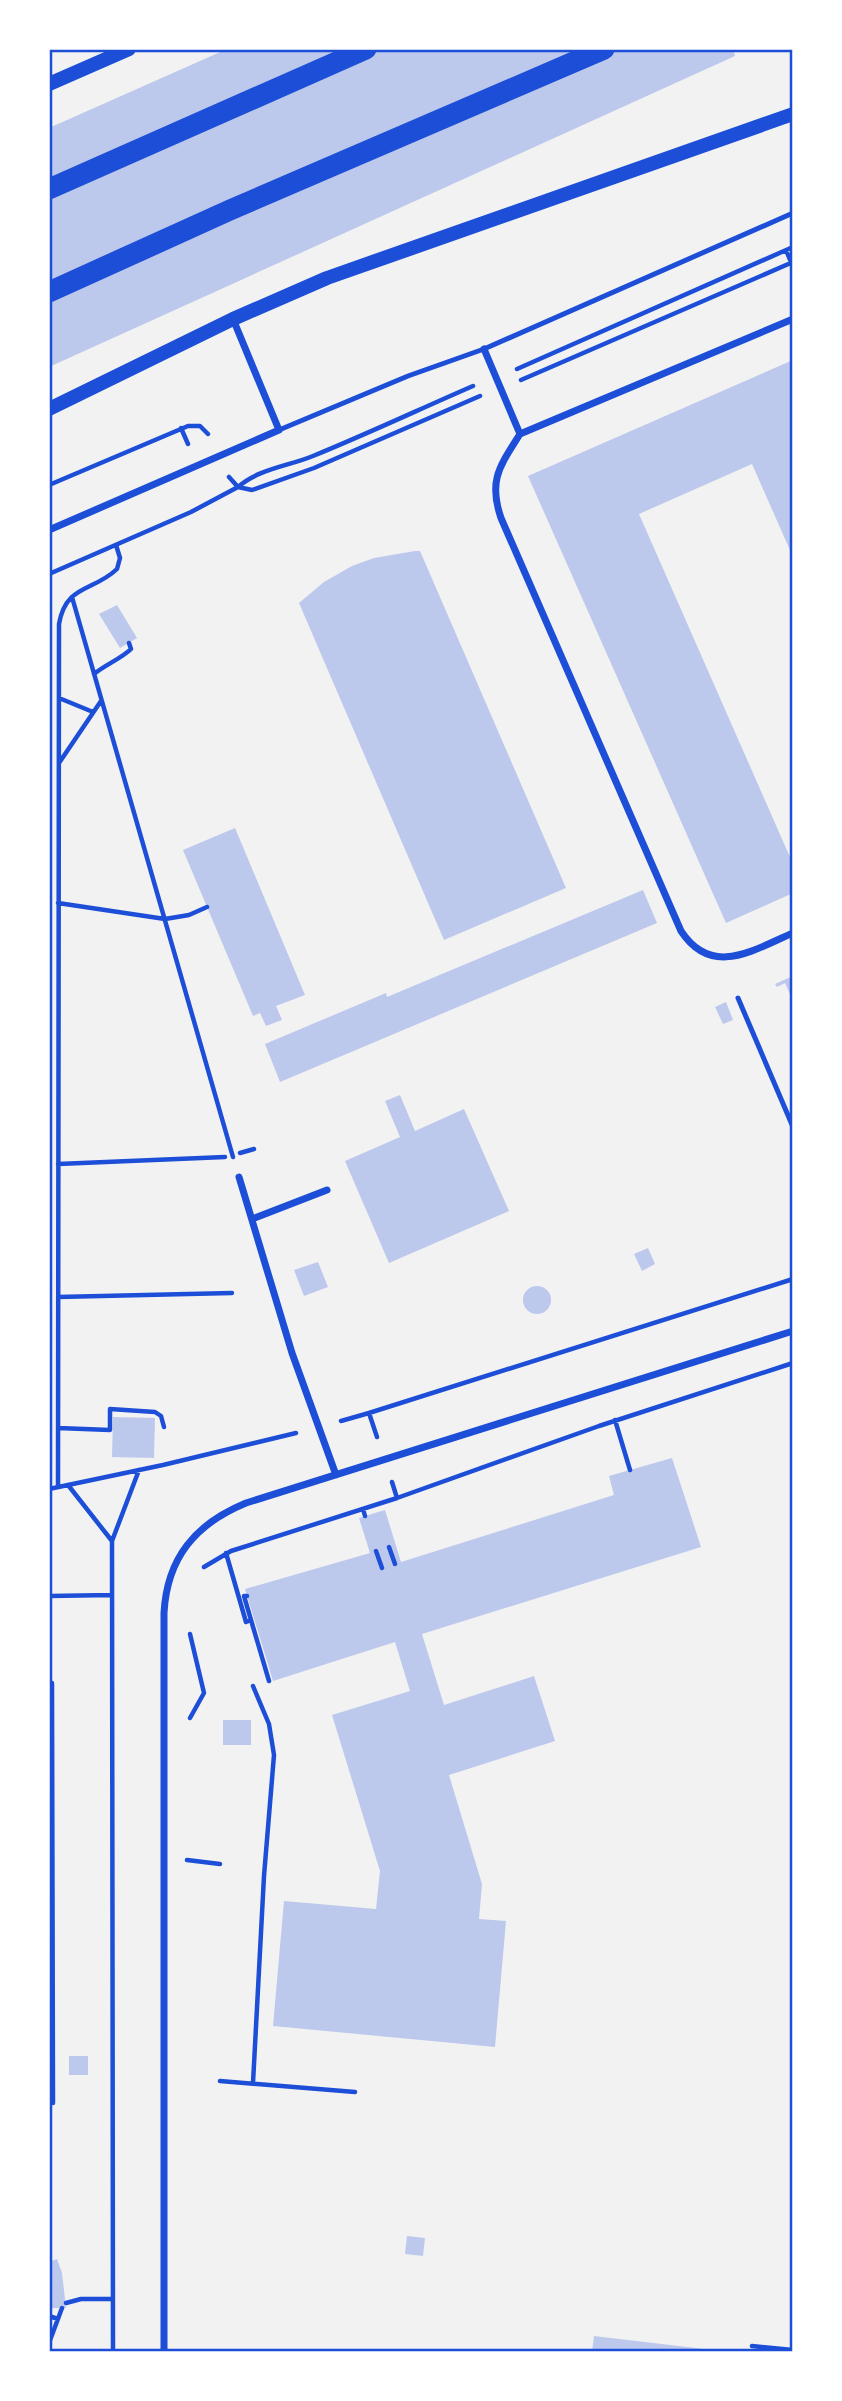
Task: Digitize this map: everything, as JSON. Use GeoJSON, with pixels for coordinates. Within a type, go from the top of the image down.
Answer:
{"type":"FeatureCollection","features":[{"type":"Feature","properties":{"kind":"highway"},"geometry":{"type":"LineString","coordinates":[[49,189],[366,49]]}},
{"type":"Feature","properties":{"kind":"highway"},"geometry":{"type":"LineString","coordinates":[[49,292],[230,210],[604,49]]}},
{"type":"Feature","properties":{"kind":"main road"},"geometry":{"type":"LineString","coordinates":[[49,84],[129,49]]}},
{"type":"Feature","properties":{"kind":"main road"},"geometry":{"type":"LineString","coordinates":[[49,409],[233,319],[373,261],[793,114]]}},
{"type":"Feature","properties":{"kind":"street"},"geometry":{"type":"LineString","coordinates":[[49,530],[279,430],[233,319]]}},
{"type":"Feature","properties":{"kind":"street"},"geometry":{"type":"LineString","coordinates":[[793,319],[520,435],[497,474],[494,490],[497,508],[681,931],[689,943],[699,951],[722,958],[743,955],[793,933]]}},
{"type":"Feature","properties":{"kind":"street"},"geometry":{"type":"LineString","coordinates":[[484,349],[520,435]]}},
{"type":"Feature","properties":{"kind":"street"},"geometry":{"type":"LineString","coordinates":[[239,1177],[292,1353],[336,1475]]}},
{"type":"Feature","properties":{"kind":"street"},"geometry":{"type":"LineString","coordinates":[[252,1219],[327,1191]]}},
{"type":"Feature","properties":{"kind":"street"},"geometry":{"type":"LineString","coordinates":[[164,2352],[165,1594],[169,1578],[183,1551],[206,1524],[246,1503],[793,1331]]}},
{"type":"Feature","properties":{"kind":"lane"},"geometry":{"type":"LineString","coordinates":[[279,430],[408,376],[484,349],[793,213]]}},
{"type":"Feature","properties":{"kind":"lane"},"geometry":{"type":"LineString","coordinates":[[738,998],[793,1126]]}},
{"type":"Feature","properties":{"kind":"path"},"geometry":{"type":"LineString","coordinates":[[786,250],[793,267]]}},
{"type":"Feature","properties":{"kind":"path"},"geometry":{"type":"LineString","coordinates":[[49,574],[191,512],[212,499]]}},
{"type":"Feature","properties":{"kind":"path"},"geometry":{"type":"LineString","coordinates":[[49,1496],[53,1488],[58,1431],[59,624],[63,607],[71,596],[117,569],[120,558],[116,545]]}},
{"type":"Feature","properties":{"kind":"path"},"geometry":{"type":"LineString","coordinates":[[71,596],[233,1155]]}},
{"type":"Feature","properties":{"kind":"path"},"geometry":{"type":"LineString","coordinates":[[94,674],[129,652],[129,643]]}},
{"type":"Feature","properties":{"kind":"path"},"geometry":{"type":"LineString","coordinates":[[49,689],[59,689]]}},
{"type":"Feature","properties":{"kind":"path"},"geometry":{"type":"LineString","coordinates":[[59,698],[93,712]]}},
{"type":"Feature","properties":{"kind":"path"},"geometry":{"type":"LineString","coordinates":[[59,764],[102,701]]}},
{"type":"Feature","properties":{"kind":"path"},"geometry":{"type":"LineString","coordinates":[[49,747],[59,747]]}},
{"type":"Feature","properties":{"kind":"path"},"geometry":{"type":"LineString","coordinates":[[49,905],[165,919],[189,915],[207,908]]}},
{"type":"Feature","properties":{"kind":"path"},"geometry":{"type":"LineString","coordinates":[[49,1040],[58,1040]]}},
{"type":"Feature","properties":{"kind":"path"},"geometry":{"type":"LineString","coordinates":[[49,1169],[211,1159],[254,1149]]}},
{"type":"Feature","properties":{"kind":"path"},"geometry":{"type":"LineString","coordinates":[[53,1488],[369,1413],[793,1279]]}},
{"type":"Feature","properties":{"kind":"path"},"geometry":{"type":"LineString","coordinates":[[49,1302],[58,1299],[232,1293]]}},
{"type":"Feature","properties":{"kind":"path"},"geometry":{"type":"LineString","coordinates":[[200,1571],[226,1553],[397,1498],[615,1420],[793,1363]]}},
{"type":"Feature","properties":{"kind":"path"},"geometry":{"type":"LineString","coordinates":[[49,1434],[58,1431],[110,1430],[110,1409],[155,1412],[161,1416],[164,1427]]}},
{"type":"Feature","properties":{"kind":"path"},"geometry":{"type":"LineString","coordinates":[[369,1413],[397,1498]]}},
{"type":"Feature","properties":{"kind":"path"},"geometry":{"type":"LineString","coordinates":[[615,1420],[630,1469]]}},
{"type":"Feature","properties":{"kind":"path"},"geometry":{"type":"LineString","coordinates":[[113,2352],[113,1541],[139,1469]]}},
{"type":"Feature","properties":{"kind":"path"},"geometry":{"type":"LineString","coordinates":[[68,1485],[113,1541]]}},
{"type":"Feature","properties":{"kind":"path"},"geometry":{"type":"LineString","coordinates":[[376,1505],[378,1512]]}},
{"type":"Feature","properties":{"kind":"path"},"geometry":{"type":"LineString","coordinates":[[363,1509],[365,1516]]}},
{"type":"Feature","properties":{"kind":"path"},"geometry":{"type":"LineString","coordinates":[[389,1547],[395,1564]]}},
{"type":"Feature","properties":{"kind":"path"},"geometry":{"type":"LineString","coordinates":[[376,1550],[382,1568]]}},
{"type":"Feature","properties":{"kind":"path"},"geometry":{"type":"LineString","coordinates":[[226,1553],[246,1622],[251,1620]]}},
{"type":"Feature","properties":{"kind":"path"},"geometry":{"type":"LineString","coordinates":[[49,1596],[113,1595]]}},
{"type":"Feature","properties":{"kind":"path"},"geometry":{"type":"LineString","coordinates":[[247,1596],[244,1596],[269,1681]]}},
{"type":"Feature","properties":{"kind":"path"},"geometry":{"type":"LineString","coordinates":[[189,1723],[204,1693],[190,1630]]}},
{"type":"Feature","properties":{"kind":"path"},"geometry":{"type":"LineString","coordinates":[[52,1683],[53,2103]]}},
{"type":"Feature","properties":{"kind":"path"},"geometry":{"type":"LineString","coordinates":[[253,1686],[269,1724],[274,1755],[264,1876],[253,2083]]}},
{"type":"Feature","properties":{"kind":"path"},"geometry":{"type":"LineString","coordinates":[[187,1873],[187,1860],[220,1864]]}},
{"type":"Feature","properties":{"kind":"path"},"geometry":{"type":"LineString","coordinates":[[220,2081],[355,2092]]}},
{"type":"Feature","properties":{"kind":"path"},"geometry":{"type":"LineString","coordinates":[[49,2343],[64,2306],[81,2299],[113,2299]]}},
{"type":"Feature","properties":{"kind":"path"},"geometry":{"type":"LineString","coordinates":[[49,2316],[58,2319]]}},
{"type":"Feature","properties":{"kind":"path"},"geometry":{"type":"LineString","coordinates":[[752,2347],[793,2350]]}},
{"type":"Feature","properties":{"kind":"building"},"geometry":{"type":"Polygon","coordinates":[[[227,49],[733,49],[735,56],[49,367],[49,128],[227,49]]]}},
{"type":"Feature","properties":{"kind":"building"},"geometry":{"type":"Polygon","coordinates":[[[793,360],[793,557],[752,464],[639,514],[793,864],[793,893],[726,923],[528,476],[793,360]]]}},
{"type":"Feature","properties":{"kind":"building"},"geometry":{"type":"Polygon","coordinates":[[[420,551],[566,888],[444,940],[299,603],[324,582],[352,566],[374,558],[420,551]]]}},
{"type":"Feature","properties":{"kind":"building"},"geometry":{"type":"Polygon","coordinates":[[[117,605],[137,638],[120,648],[99,614],[117,605]]]}},
{"type":"Feature","properties":{"kind":"building"},"geometry":{"type":"Polygon","coordinates":[[[235,828],[305,995],[276,1006],[282,1020],[266,1026],[260,1013],[253,1016],[183,850],[235,828]]]}},
{"type":"Feature","properties":{"kind":"building"},"geometry":{"type":"Polygon","coordinates":[[[643,890],[657,923],[280,1082],[265,1044],[386,993],[387,997],[643,890]]]}},
{"type":"Feature","properties":{"kind":"building"},"geometry":{"type":"Polygon","coordinates":[[[793,976],[793,1001],[785,983],[777,987],[775,984],[793,976]]]}},
{"type":"Feature","properties":{"kind":"building"},"geometry":{"type":"Polygon","coordinates":[[[726,1002],[733,1020],[723,1024],[715,1007],[726,1002]]]}},
{"type":"Feature","properties":{"kind":"building"},"geometry":{"type":"Polygon","coordinates":[[[400,1095],[415,1131],[464,1109],[509,1211],[389,1263],[345,1161],[400,1137],[385,1101],[400,1095]]]}},
{"type":"Feature","properties":{"kind":"building"},"geometry":{"type":"Polygon","coordinates":[[[648,1248],[655,1264],[642,1271],[634,1254],[648,1248]]]}},
{"type":"Feature","properties":{"kind":"building"},"geometry":{"type":"Polygon","coordinates":[[[318,1262],[328,1287],[304,1296],[294,1270],[318,1262]]]}},
{"type":"Feature","properties":{"kind":"building"},"geometry":{"type":"Polygon","coordinates":[[[537,1286],[547,1290],[551,1300],[547,1310],[537,1314],[527,1310],[523,1300],[527,1290],[537,1286]]]}},
{"type":"Feature","properties":{"kind":"building"},"geometry":{"type":"Polygon","coordinates":[[[113,1417],[155,1418],[154,1458],[112,1457],[113,1417]]]}},
{"type":"Feature","properties":{"kind":"building"},"geometry":{"type":"Polygon","coordinates":[[[672,1458],[701,1547],[422,1634],[444,1705],[534,1676],[555,1741],[449,1775],[482,1884],[479,1919],[506,1921],[495,2047],[273,2026],[284,1901],[376,1909],[380,1871],[332,1715],[410,1691],[395,1642],[273,1681],[245,1589],[370,1553],[359,1518],[378,1512],[385,1510],[401,1562],[614,1495],[609,1476],[672,1458]]]}},
{"type":"Feature","properties":{"kind":"building"},"geometry":{"type":"Polygon","coordinates":[[[223,1720],[251,1720],[251,1745],[223,1745],[223,1720]]]}},
{"type":"Feature","properties":{"kind":"building"},"geometry":{"type":"Polygon","coordinates":[[[69,2056],[88,2056],[88,2075],[69,2075],[69,2056]]]}},
{"type":"Feature","properties":{"kind":"building"},"geometry":{"type":"Polygon","coordinates":[[[407,2236],[425,2238],[423,2256],[405,2254],[407,2236]]]}},
{"type":"Feature","properties":{"kind":"building"},"geometry":{"type":"Polygon","coordinates":[[[57,2259],[62,2273],[66,2308],[49,2308],[49,2262],[57,2259]]]}},
{"type":"Feature","properties":{"kind":"building"},"geometry":{"type":"Polygon","coordinates":[[[594,2336],[704,2349],[704,2352],[592,2352],[594,2336]]]}}]}
